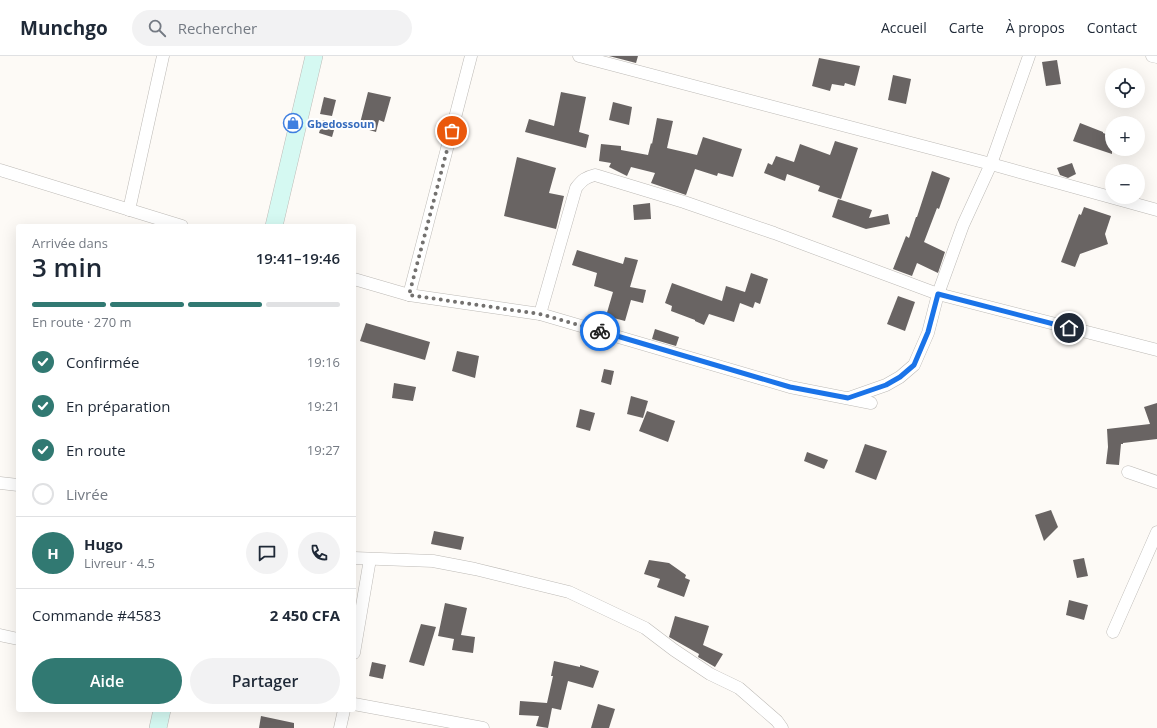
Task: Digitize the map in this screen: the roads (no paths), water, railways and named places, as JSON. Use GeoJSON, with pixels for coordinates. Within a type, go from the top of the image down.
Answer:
{"type":"FeatureCollection","features":[{"type":"Feature","properties":{"kind":"street"},"geometry":{"type":"LineString","coordinates":[[129,210],[163,56]]}},
{"type":"Feature","properties":{"kind":"street"},"geometry":{"type":"LineString","coordinates":[[274,224],[314,56]]}},
{"type":"Feature","properties":{"kind":"street"},"geometry":{"type":"LineString","coordinates":[[409,295],[471,56]]}},
{"type":"Feature","properties":{"kind":"street"},"geometry":{"type":"LineString","coordinates":[[579,56],[991,164],[1157,210]]}},
{"type":"Feature","properties":{"kind":"street"},"geometry":{"type":"LineString","coordinates":[[848,398],[886,385],[900,377],[914,365],[928,332],[938,294],[963,225],[991,164],[1030,56]]}},
{"type":"Feature","properties":{"kind":"street"},"geometry":{"type":"LineString","coordinates":[[1152,56],[1157,57]]}},
{"type":"Feature","properties":{"kind":"street"},"geometry":{"type":"LineString","coordinates":[[0,170],[175,224]]}},
{"type":"Feature","properties":{"kind":"street"},"geometry":{"type":"LineString","coordinates":[[540,314],[576,188],[586,177],[595,174],[684,202],[774,233],[938,294],[1157,350]]}},
{"type":"Feature","properties":{"kind":"street"},"geometry":{"type":"LineString","coordinates":[[356,280],[409,295],[540,314],[790,387],[871,403]]}},
{"type":"Feature","properties":{"kind":"street"},"geometry":{"type":"LineString","coordinates":[[1128,472],[1157,482]]}},
{"type":"Feature","properties":{"kind":"street"},"geometry":{"type":"LineString","coordinates":[[0,483],[16,485]]}},
{"type":"Feature","properties":{"kind":"street"},"geometry":{"type":"LineString","coordinates":[[1113,632],[1157,532]]}},
{"type":"Feature","properties":{"kind":"street"},"geometry":{"type":"LineString","coordinates":[[356,558],[433,562],[475,569],[569,592],[645,628],[674,650],[710,674],[739,688],[777,721],[782,728]]}},
{"type":"Feature","properties":{"kind":"street"},"geometry":{"type":"LineString","coordinates":[[356,641],[370,559]]}},
{"type":"Feature","properties":{"kind":"street"},"geometry":{"type":"LineString","coordinates":[[0,636],[16,639]]}},
{"type":"Feature","properties":{"kind":"street"},"geometry":{"type":"LineString","coordinates":[[356,704],[482,728]]}},
{"type":"Feature","properties":{"kind":"street"},"geometry":{"type":"LineString","coordinates":[[158,728],[162,712]]}},
{"type":"Feature","properties":{"kind":"street"},"geometry":{"type":"LineString","coordinates":[[340,728],[344,712]]}},
{"type":"Feature","properties":{"kind":"place","name":"Gbedossoun"},"geometry":{"type":"Point","coordinates":[293,123]}}]}
